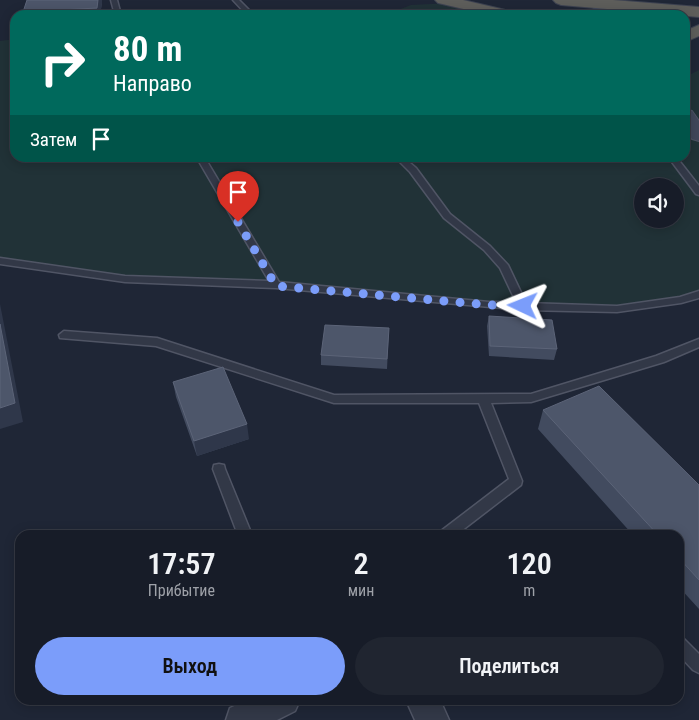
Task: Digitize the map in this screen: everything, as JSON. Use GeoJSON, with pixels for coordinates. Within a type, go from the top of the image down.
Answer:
{"type":"FeatureCollection","features":[{"type":"Feature","properties":{"kind":"highway"},"geometry":{"type":"LineString","coordinates":[[443,0],[487,10]]}},
{"type":"Feature","properties":{"kind":"highway"},"geometry":{"type":"LineString","coordinates":[[561,0],[595,1],[680,10]]}},
{"type":"Feature","properties":{"kind":"street"},"geometry":{"type":"LineString","coordinates":[[242,720],[274,705]]}},
{"type":"Feature","properties":{"kind":"street"},"geometry":{"type":"LineString","coordinates":[[425,705],[433,720]]}},
{"type":"Feature","properties":{"kind":"lane"},"geometry":{"type":"LineString","coordinates":[[236,0],[245,10]]}},
{"type":"Feature","properties":{"kind":"lane"},"geometry":{"type":"LineString","coordinates":[[203,162],[276,286]]}},
{"type":"Feature","properties":{"kind":"lane"},"geometry":{"type":"LineString","coordinates":[[404,162],[446,216],[487,248],[504,267],[523,306]]}},
{"type":"Feature","properties":{"kind":"lane"},"geometry":{"type":"LineString","coordinates":[[676,162],[699,192]]}},
{"type":"Feature","properties":{"kind":"lane"},"geometry":{"type":"LineString","coordinates":[[0,261],[125,279],[276,286],[489,305],[618,309],[681,300],[699,294]]}},
{"type":"Feature","properties":{"kind":"lane"},"geometry":{"type":"LineString","coordinates":[[64,335],[157,342],[334,399],[531,398],[660,359],[699,343]]}},
{"type":"Feature","properties":{"kind":"lane"},"geometry":{"type":"LineString","coordinates":[[452,530],[516,481],[483,397]]}},
{"type":"Feature","properties":{"kind":"lane"},"geometry":{"type":"LineString","coordinates":[[220,469],[243,530]]}},
{"type":"Feature","properties":{"kind":"lane"},"geometry":{"type":"LineString","coordinates":[[684,649],[699,665]]}},
{"type":"Feature","properties":{"kind":"shaded area"},"geometry":{"type":"Polygon","coordinates":[[[473,2],[511,10],[398,10],[411,5],[473,2]]]}},
{"type":"Feature","properties":{"kind":"shaded area"},"geometry":{"type":"Polygon","coordinates":[[[10,40],[10,162],[690,162],[690,74],[699,70],[699,294],[617,309],[489,305],[276,285],[125,279],[0,261],[0,41],[10,40]]]}},
{"type":"Feature","properties":{"kind":"building"},"geometry":{"type":"Polygon","coordinates":[[[27,0],[98,0],[97,8],[24,10],[27,0]]]}},
{"type":"Feature","properties":{"kind":"building"},"geometry":{"type":"Polygon","coordinates":[[[489,316],[552,320],[557,349],[490,346],[489,316]]]}},
{"type":"Feature","properties":{"kind":"building"},"geometry":{"type":"Polygon","coordinates":[[[0,324],[15,403],[0,408],[0,324]]]}},
{"type":"Feature","properties":{"kind":"building"},"geometry":{"type":"Polygon","coordinates":[[[325,325],[389,328],[387,359],[321,355],[325,325]]]}},
{"type":"Feature","properties":{"kind":"building"},"geometry":{"type":"Polygon","coordinates":[[[223,367],[247,424],[194,441],[173,382],[223,367]]]}},
{"type":"Feature","properties":{"kind":"building"},"geometry":{"type":"Polygon","coordinates":[[[599,386],[699,485],[699,580],[684,564],[684,530],[653,530],[543,410],[599,386]]]}},
{"type":"Feature","properties":{"kind":"route"},"geometry":{"type":"LineString","coordinates":[[238,222],[276,286],[489,305],[523,306]]}}]}
